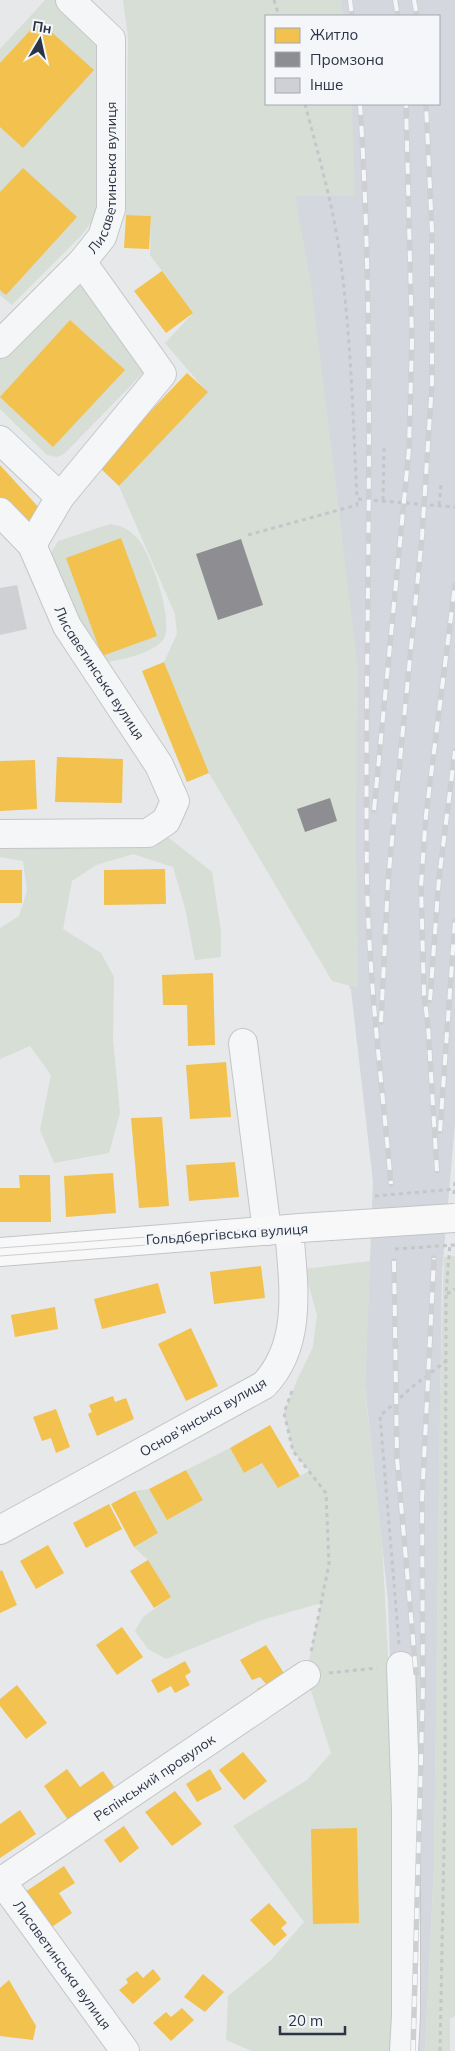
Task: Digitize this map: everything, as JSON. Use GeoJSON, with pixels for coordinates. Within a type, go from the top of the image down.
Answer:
{"type":"FeatureCollection","features":[{"type":"Feature","properties":{"kind":"main road","name":"Гольдбергівська вулиця"},"geometry":{"type":"LineString","coordinates":[[0,1252],[453,1218]]}},
{"type":"Feature","properties":{"kind":"street","name":"Лисаветинська вулиця"},"geometry":{"type":"LineString","coordinates":[[60,497],[162,374],[82,262],[102,237],[111,209],[111,40],[70,0]]}},
{"type":"Feature","properties":{"kind":"street"},"geometry":{"type":"LineString","coordinates":[[0,344],[82,262]]}},
{"type":"Feature","properties":{"kind":"street"},"geometry":{"type":"LineString","coordinates":[[0,440],[60,497],[32,544]]}},
{"type":"Feature","properties":{"kind":"street","name":"Лисаветинська вулиця"},"geometry":{"type":"LineString","coordinates":[[0,512],[32,544],[67,626],[159,765],[174,801],[166,821],[148,833],[0,834]]}},
{"type":"Feature","properties":{"kind":"street","name":"Основ’янська вулиця"},"geometry":{"type":"LineString","coordinates":[[0,1530],[264,1385],[274,1374],[285,1353],[291,1330],[294,1287],[285,1230],[243,1043]]}},
{"type":"Feature","properties":{"kind":"street"},"geometry":{"type":"LineString","coordinates":[[401,1666],[406,1819],[406,2016],[404,2051]]}},
{"type":"Feature","properties":{"kind":"street","name":"Рєпінський провулок"},"geometry":{"type":"LineString","coordinates":[[1,1880],[306,1675]]}},
{"type":"Feature","properties":{"kind":"street","name":"Лисаветинська вулиця"},"geometry":{"type":"LineString","coordinates":[[1,1880],[125,2051]]}},
{"type":"Feature","properties":{"kind":"path"},"geometry":{"type":"LineString","coordinates":[[274,0],[279,15]]}},
{"type":"Feature","properties":{"kind":"path"},"geometry":{"type":"LineString","coordinates":[[248,535],[357,505],[348,328],[340,254],[323,173],[305,105]]}},
{"type":"Feature","properties":{"kind":"path"},"geometry":{"type":"LineString","coordinates":[[383,500],[384,448]]}},
{"type":"Feature","properties":{"kind":"path"},"geometry":{"type":"LineString","coordinates":[[439,505],[441,484]]}},
{"type":"Feature","properties":{"kind":"path"},"geometry":{"type":"LineString","coordinates":[[357,498],[455,507]]}},
{"type":"Feature","properties":{"kind":"path"},"geometry":{"type":"LineString","coordinates":[[440,2051],[445,1785],[446,1294],[455,1180]]}},
{"type":"Feature","properties":{"kind":"path"},"geometry":{"type":"LineString","coordinates":[[446,1294],[455,1289]]}},
{"type":"Feature","properties":{"kind":"path"},"geometry":{"type":"LineString","coordinates":[[294,1385],[284,1413],[286,1426],[293,1450],[326,1493],[329,1561],[306,1675],[401,1666],[380,1416],[412,1387],[446,1362]]}},
{"type":"Feature","properties":{"kind":"shaded area"},"geometry":{"type":"Polygon","coordinates":[[[45,0],[57,0],[100,39],[98,214],[80,237],[12,305],[0,295],[0,49],[45,0]]]}},
{"type":"Feature","properties":{"kind":"shaded area"},"geometry":{"type":"Polygon","coordinates":[[[123,0],[341,0],[343,15],[265,15],[265,105],[352,105],[355,196],[295,196],[311,282],[358,667],[356,830],[358,988],[332,981],[209,773],[164,662],[177,634],[175,614],[119,486],[207,392],[165,343],[193,313],[150,255],[151,216],[126,215],[128,38],[123,0]]]}},
{"type":"Feature","properties":{"kind":"shaded area"},"geometry":{"type":"Polygon","coordinates":[[[144,0],[455,0],[455,1123],[442,1273],[434,1867],[425,2051],[394,2051],[397,1864],[388,1600],[365,1386],[373,1182],[351,990],[249,750],[274,452],[144,0]]]}},
{"type":"Feature","properties":{"kind":"shaded area"},"geometry":{"type":"Polygon","coordinates":[[[73,285],[84,287],[144,367],[142,374],[64,454],[57,457],[47,455],[0,409],[0,355],[73,285]]]}},
{"type":"Feature","properties":{"kind":"shaded area"},"geometry":{"type":"Polygon","coordinates":[[[110,524],[130,531],[142,545],[160,588],[164,604],[166,632],[163,640],[152,649],[128,658],[107,662],[70,608],[51,553],[58,541],[110,524]]]}},
{"type":"Feature","properties":{"kind":"shaded area"},"geometry":{"type":"Polygon","coordinates":[[[145,819],[212,872],[221,931],[221,957],[195,960],[185,908],[173,867],[133,854],[96,865],[72,881],[63,929],[101,953],[114,977],[113,1039],[120,1113],[109,1153],[54,1163],[40,1130],[51,1075],[30,1046],[0,1059],[0,928],[19,916],[27,891],[23,861],[0,857],[0,822],[145,819]]]}},
{"type":"Feature","properties":{"kind":"shaded area"},"geometry":{"type":"Polygon","coordinates":[[[455,1256],[455,2017],[450,2018],[450,2051],[425,2051],[434,1867],[440,1397],[444,1257],[455,1256]]]}},
{"type":"Feature","properties":{"kind":"shaded area"},"geometry":{"type":"Polygon","coordinates":[[[370,1261],[365,1389],[382,1543],[393,1749],[394,2051],[252,2051],[226,2040],[228,1996],[271,1960],[304,1922],[233,1826],[307,1780],[331,1753],[306,1675],[321,1603],[262,1620],[166,1659],[148,1649],[135,1631],[143,1617],[171,1597],[148,1560],[134,1547],[158,1533],[135,1491],[149,1489],[167,1520],[203,1500],[186,1470],[230,1448],[244,1473],[262,1463],[278,1488],[309,1471],[293,1451],[284,1413],[313,1347],[317,1315],[304,1269],[370,1261]]]}},
{"type":"Feature","properties":{"kind":"building: Житло"},"geometry":{"type":"Polygon","coordinates":[[[39,21],[94,70],[23,148],[0,127],[0,63],[39,21]]]}},
{"type":"Feature","properties":{"kind":"building: Житло"},"geometry":{"type":"Polygon","coordinates":[[[23,168],[77,217],[6,295],[0,290],[0,192],[23,168]]]}},
{"type":"Feature","properties":{"kind":"building: Житло"},"geometry":{"type":"Polygon","coordinates":[[[126,215],[151,216],[149,249],[124,248],[126,215]]]}},
{"type":"Feature","properties":{"kind":"building: Житло"},"geometry":{"type":"Polygon","coordinates":[[[162,271],[193,313],[166,333],[134,291],[162,271]]]}},
{"type":"Feature","properties":{"kind":"building: Житло"},"geometry":{"type":"Polygon","coordinates":[[[70,320],[125,370],[53,447],[0,397],[70,320]]]}},
{"type":"Feature","properties":{"kind":"building: Житло"},"geometry":{"type":"Polygon","coordinates":[[[187,373],[208,392],[119,486],[98,466],[187,373]]]}},
{"type":"Feature","properties":{"kind":"building: Житло"},"geometry":{"type":"Polygon","coordinates":[[[0,465],[41,510],[24,525],[0,499],[0,465]]]}},
{"type":"Feature","properties":{"kind":"building: Житло"},"geometry":{"type":"Polygon","coordinates":[[[121,538],[157,636],[102,656],[66,558],[121,538]]]}},
{"type":"Feature","properties":{"kind":"building: Житло"},"geometry":{"type":"Polygon","coordinates":[[[164,662],[209,773],[187,782],[142,671],[164,662]]]}},
{"type":"Feature","properties":{"kind":"building: Житло"},"geometry":{"type":"Polygon","coordinates":[[[57,757],[123,759],[122,803],[55,802],[57,757]]]}},
{"type":"Feature","properties":{"kind":"building: Житло"},"geometry":{"type":"Polygon","coordinates":[[[35,760],[37,809],[0,811],[0,761],[35,760]]]}},
{"type":"Feature","properties":{"kind":"building: Житло"},"geometry":{"type":"Polygon","coordinates":[[[165,869],[166,904],[104,905],[104,870],[165,869]]]}},
{"type":"Feature","properties":{"kind":"building: Житло"},"geometry":{"type":"Polygon","coordinates":[[[0,870],[22,870],[22,903],[0,903],[0,870]]]}},
{"type":"Feature","properties":{"kind":"building: Житло"},"geometry":{"type":"Polygon","coordinates":[[[213,973],[215,1045],[188,1046],[187,1005],[163,1005],[162,975],[213,973]]]}},
{"type":"Feature","properties":{"kind":"building: Житло"},"geometry":{"type":"Polygon","coordinates":[[[226,1062],[231,1117],[190,1119],[186,1065],[226,1062]]]}},
{"type":"Feature","properties":{"kind":"building: Житло"},"geometry":{"type":"Polygon","coordinates":[[[162,1117],[169,1206],[139,1208],[131,1118],[162,1117]]]}},
{"type":"Feature","properties":{"kind":"building: Житло"},"geometry":{"type":"Polygon","coordinates":[[[235,1162],[239,1197],[189,1201],[186,1165],[235,1162]]]}},
{"type":"Feature","properties":{"kind":"building: Житло"},"geometry":{"type":"Polygon","coordinates":[[[113,1173],[116,1213],[66,1217],[64,1176],[113,1173]]]}},
{"type":"Feature","properties":{"kind":"building: Житло"},"geometry":{"type":"Polygon","coordinates":[[[19,1175],[50,1175],[51,1222],[0,1222],[0,1188],[20,1188],[19,1175]]]}},
{"type":"Feature","properties":{"kind":"building: Житло"},"geometry":{"type":"Polygon","coordinates":[[[261,1266],[265,1298],[214,1304],[210,1272],[261,1266]]]}},
{"type":"Feature","properties":{"kind":"building: Житло"},"geometry":{"type":"Polygon","coordinates":[[[158,1283],[166,1313],[102,1329],[94,1299],[158,1283]]]}},
{"type":"Feature","properties":{"kind":"building: Житло"},"geometry":{"type":"Polygon","coordinates":[[[55,1307],[58,1329],[15,1337],[11,1315],[55,1307]]]}},
{"type":"Feature","properties":{"kind":"building: Житло"},"geometry":{"type":"Polygon","coordinates":[[[191,1328],[218,1386],[186,1401],[158,1344],[191,1328]]]}},
{"type":"Feature","properties":{"kind":"building: Житло"},"geometry":{"type":"Polygon","coordinates":[[[113,1396],[115,1402],[126,1398],[134,1419],[97,1436],[88,1414],[92,1412],[89,1405],[113,1396]]]}},
{"type":"Feature","properties":{"kind":"building: Житло"},"geometry":{"type":"Polygon","coordinates":[[[56,1409],[70,1447],[56,1453],[51,1438],[42,1441],[33,1417],[56,1409]]]}},
{"type":"Feature","properties":{"kind":"building: Житло"},"geometry":{"type":"Polygon","coordinates":[[[270,1425],[300,1476],[278,1488],[262,1463],[244,1473],[230,1448],[270,1425]]]}},
{"type":"Feature","properties":{"kind":"building: Житло"},"geometry":{"type":"Polygon","coordinates":[[[186,1470],[203,1500],[167,1520],[149,1489],[186,1470]]]}},
{"type":"Feature","properties":{"kind":"building: Житло"},"geometry":{"type":"Polygon","coordinates":[[[135,1491],[158,1533],[134,1547],[111,1504],[135,1491]]]}},
{"type":"Feature","properties":{"kind":"building: Житло"},"geometry":{"type":"Polygon","coordinates":[[[109,1504],[122,1529],[86,1548],[73,1523],[109,1504]]]}},
{"type":"Feature","properties":{"kind":"building: Житло"},"geometry":{"type":"Polygon","coordinates":[[[48,1545],[64,1573],[36,1589],[20,1561],[48,1545]]]}},
{"type":"Feature","properties":{"kind":"building: Житло"},"geometry":{"type":"Polygon","coordinates":[[[148,1560],[171,1597],[154,1608],[130,1571],[148,1560]]]}},
{"type":"Feature","properties":{"kind":"building: Житло"},"geometry":{"type":"Polygon","coordinates":[[[2,1570],[17,1605],[0,1613],[0,1571],[2,1570]]]}},
{"type":"Feature","properties":{"kind":"building: Житло"},"geometry":{"type":"Polygon","coordinates":[[[122,1627],[143,1657],[117,1675],[96,1645],[122,1627]]]}},
{"type":"Feature","properties":{"kind":"building: Житло"},"geometry":{"type":"Polygon","coordinates":[[[266,1645],[287,1678],[260,1693],[257,1689],[266,1684],[260,1677],[252,1680],[240,1660],[266,1645]]]}},
{"type":"Feature","properties":{"kind":"building: Житло"},"geometry":{"type":"Polygon","coordinates":[[[185,1661],[191,1672],[185,1676],[190,1685],[175,1693],[171,1686],[158,1693],[151,1680],[185,1661]]]}},
{"type":"Feature","properties":{"kind":"building: Житло"},"geometry":{"type":"Polygon","coordinates":[[[17,1685],[47,1723],[26,1739],[0,1706],[0,1699],[17,1685]]]}},
{"type":"Feature","properties":{"kind":"building: Житло"},"geometry":{"type":"Polygon","coordinates":[[[243,1752],[267,1781],[244,1800],[219,1770],[243,1752]]]}},
{"type":"Feature","properties":{"kind":"building: Житло"},"geometry":{"type":"Polygon","coordinates":[[[67,1769],[80,1787],[103,1771],[117,1791],[71,1824],[44,1786],[67,1769]]]}},
{"type":"Feature","properties":{"kind":"building: Житло"},"geometry":{"type":"Polygon","coordinates":[[[210,1769],[222,1789],[197,1802],[186,1784],[210,1769]]]}},
{"type":"Feature","properties":{"kind":"building: Житло"},"geometry":{"type":"Polygon","coordinates":[[[175,1791],[202,1824],[172,1846],[145,1812],[175,1791]]]}},
{"type":"Feature","properties":{"kind":"building: Житло"},"geometry":{"type":"Polygon","coordinates":[[[20,1810],[36,1834],[0,1858],[0,1824],[20,1810]]]}},
{"type":"Feature","properties":{"kind":"building: Житло"},"geometry":{"type":"Polygon","coordinates":[[[124,1826],[139,1848],[120,1863],[104,1840],[124,1826]]]}},
{"type":"Feature","properties":{"kind":"building: Житло"},"geometry":{"type":"Polygon","coordinates":[[[357,1828],[359,1923],[313,1924],[311,1829],[357,1828]]]}},
{"type":"Feature","properties":{"kind":"building: Житло"},"geometry":{"type":"Polygon","coordinates":[[[64,1866],[75,1883],[59,1893],[72,1913],[49,1929],[25,1892],[64,1866]]]}},
{"type":"Feature","properties":{"kind":"building: Житло"},"geometry":{"type":"Polygon","coordinates":[[[269,1903],[287,1923],[281,1928],[287,1935],[274,1946],[250,1920],[269,1903]]]}},
{"type":"Feature","properties":{"kind":"building: Житло"},"geometry":{"type":"Polygon","coordinates":[[[153,1969],[161,1979],[133,2004],[119,1990],[128,1983],[126,1979],[137,1971],[143,1978],[153,1969]]]}},
{"type":"Feature","properties":{"kind":"building: Житло"},"geometry":{"type":"Polygon","coordinates":[[[203,1974],[224,1992],[205,2012],[184,1997],[203,1974]]]}},
{"type":"Feature","properties":{"kind":"building: Житло"},"geometry":{"type":"Polygon","coordinates":[[[9,1980],[36,2026],[33,2040],[0,2036],[0,1988],[9,1980]]]}},
{"type":"Feature","properties":{"kind":"building: Житло"},"geometry":{"type":"Polygon","coordinates":[[[182,2008],[194,2020],[171,2041],[153,2023],[166,2012],[171,2017],[182,2008]]]}},
{"type":"Feature","properties":{"kind":"building: Промзона"},"geometry":{"type":"Polygon","coordinates":[[[241,539],[263,605],[218,620],[196,554],[241,539]]]}},
{"type":"Feature","properties":{"kind":"building: Промзона"},"geometry":{"type":"Polygon","coordinates":[[[330,798],[337,821],[305,832],[297,809],[330,798]]]}},
{"type":"Feature","properties":{"kind":"building: Інше"},"geometry":{"type":"Polygon","coordinates":[[[17,585],[27,629],[0,635],[0,588],[17,585]]]}},
{"type":"Feature","properties":{"kind":"tram line"},"geometry":{"type":"LineString","coordinates":[[0,1248],[455,1214]]}},
{"type":"Feature","properties":{"kind":"tram line"},"geometry":{"type":"LineString","coordinates":[[0,1256],[455,1222]]}},
{"type":"Feature","properties":{"kind":"railway"},"geometry":{"type":"LineString","coordinates":[[350,0],[352,15]]}},
{"type":"Feature","properties":{"kind":"railway"},"geometry":{"type":"LineString","coordinates":[[395,0],[398,15]]}},
{"type":"Feature","properties":{"kind":"railway"},"geometry":{"type":"LineString","coordinates":[[414,0],[417,15]]}},
{"type":"Feature","properties":{"kind":"railway"},"geometry":{"type":"LineString","coordinates":[[360,105],[368,298],[369,395],[368,919],[373,995],[391,1184]]}},
{"type":"Feature","properties":{"kind":"railway"},"geometry":{"type":"LineString","coordinates":[[374,810],[409,449],[412,340],[406,105]]}},
{"type":"Feature","properties":{"kind":"railway"},"geometry":{"type":"LineString","coordinates":[[381,1022],[388,881],[422,536],[432,383],[432,232],[426,105]]}},
{"type":"Feature","properties":{"kind":"railway"},"geometry":{"type":"LineString","coordinates":[[437,1171],[428,1025],[424,995],[421,886],[426,815],[455,585]]}},
{"type":"Feature","properties":{"kind":"railway"},"geometry":{"type":"LineString","coordinates":[[430,1000],[439,878],[455,751]]}},
{"type":"Feature","properties":{"kind":"railway"},"geometry":{"type":"LineString","coordinates":[[440,1131],[455,921]]}},
{"type":"Feature","properties":{"kind":"railway"},"geometry":{"type":"LineString","coordinates":[[413,2051],[423,1687],[422,1500],[434,1258]]}},
{"type":"Feature","properties":{"kind":"railway"},"geometry":{"type":"LineString","coordinates":[[394,1261],[397,1458],[416,1673]]}}]}
